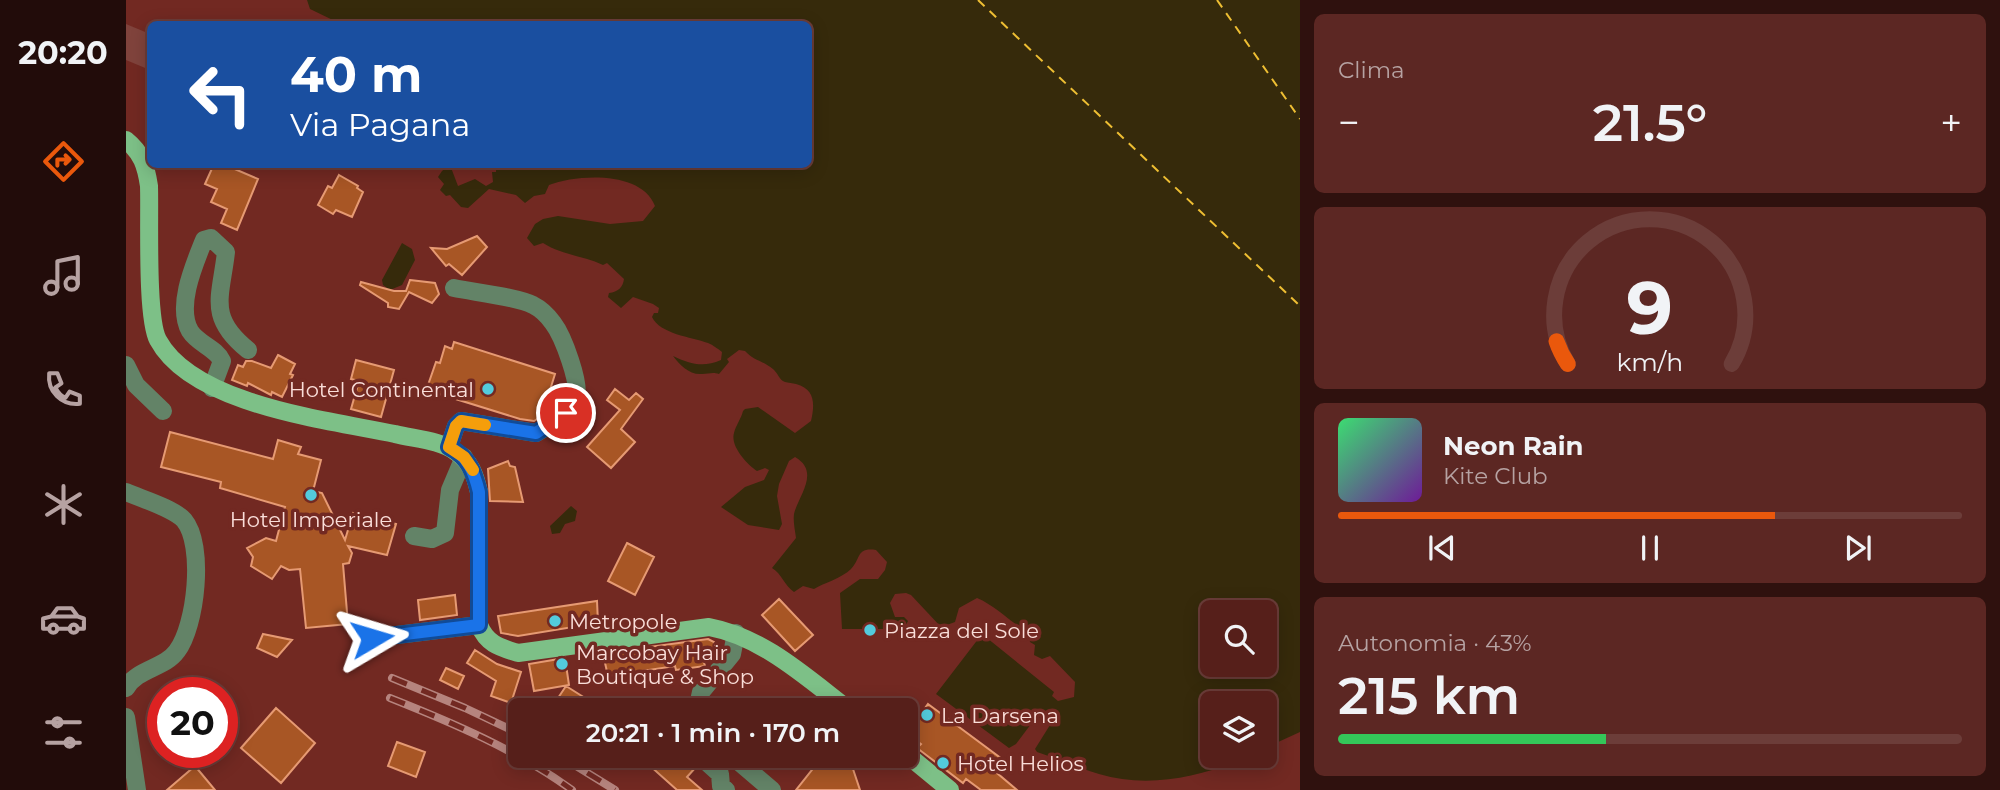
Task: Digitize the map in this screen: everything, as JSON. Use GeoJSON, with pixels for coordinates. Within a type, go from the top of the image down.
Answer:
{"type":"FeatureCollection","features":[{"type":"Feature","properties":{"kind":"main road"},"geometry":{"type":"LineString","coordinates":[[126,140],[139,150],[146,169],[149,186],[152,313],[157,338],[171,358],[188,373],[228,395],[456,452],[474,471],[479,492],[479,625],[485,639],[496,646],[518,653],[709,627],[736,633],[793,668],[833,698]]}},
{"type":"Feature","properties":{"kind":"main road"},"geometry":{"type":"LineString","coordinates":[[918,764],[950,790]]}},
{"type":"Feature","properties":{"kind":"street"},"geometry":{"type":"LineString","coordinates":[[212,388],[222,361],[190,331],[186,320],[186,302],[195,263],[204,240],[211,238],[226,252],[218,306],[222,323],[237,342],[248,350]]}},
{"type":"Feature","properties":{"kind":"street"},"geometry":{"type":"LineString","coordinates":[[414,536],[432,539],[445,533],[456,452],[456,426],[461,421],[536,433],[566,413],[576,400],[578,388],[563,343],[553,323],[543,311],[531,303],[454,288]]}},
{"type":"Feature","properties":{"kind":"street"},"geometry":{"type":"LineString","coordinates":[[126,365],[136,385],[163,411]]}},
{"type":"Feature","properties":{"kind":"street"},"geometry":{"type":"LineString","coordinates":[[126,492],[176,513],[186,522],[193,541],[197,572],[188,630],[177,652],[167,660],[132,677],[126,688]]}},
{"type":"Feature","properties":{"kind":"street"},"geometry":{"type":"LineString","coordinates":[[372,638],[479,625]]}},
{"type":"Feature","properties":{"kind":"street"},"geometry":{"type":"LineString","coordinates":[[699,698],[701,692],[732,654],[736,633]]}},
{"type":"Feature","properties":{"kind":"street"},"geometry":{"type":"LineString","coordinates":[[126,718],[137,790]]}},
{"type":"Feature","properties":{"kind":"street"},"geometry":{"type":"LineString","coordinates":[[711,768],[723,782]]}},
{"type":"Feature","properties":{"kind":"street"},"geometry":{"type":"LineString","coordinates":[[746,768],[772,790]]}},
{"type":"Feature","properties":{"kind":"shaded area"},"geometry":{"type":"Polygon","coordinates":[[[307,0],[1300,0],[1300,732],[1277,743],[1277,691],[1200,691],[1200,768],[1218,768],[1213,770],[1156,780],[1099,774],[1037,752],[1035,749],[1050,725],[1037,716],[1016,744],[1009,748],[936,694],[982,634],[1054,692],[1052,696],[1058,701],[1074,697],[1075,682],[1050,656],[1042,659],[1034,655],[1035,645],[1030,642],[1029,633],[977,598],[959,608],[955,622],[941,627],[906,593],[895,594],[890,603],[895,617],[904,617],[908,621],[904,629],[842,629],[840,593],[860,579],[878,579],[887,562],[876,550],[865,550],[854,565],[838,578],[814,589],[803,586],[794,592],[772,568],[796,538],[794,514],[807,477],[803,463],[795,457],[789,461],[779,484],[777,496],[782,524],[779,530],[748,525],[721,507],[745,487],[764,480],[769,470],[765,468],[757,471],[744,459],[734,443],[734,433],[743,411],[758,407],[795,433],[811,421],[813,403],[810,393],[802,386],[783,381],[770,366],[745,351],[739,350],[727,359],[729,362],[719,374],[697,374],[689,371],[673,356],[702,364],[721,360],[722,352],[708,343],[677,334],[656,323],[652,317],[654,313],[658,313],[659,308],[653,304],[633,297],[621,308],[608,297],[609,293],[620,289],[624,279],[607,263],[603,265],[543,243],[534,246],[527,238],[535,224],[558,216],[610,224],[643,221],[655,206],[648,195],[637,186],[623,181],[608,178],[576,179],[549,185],[545,194],[534,196],[525,203],[516,195],[489,189],[468,208],[461,207],[450,195],[446,196],[440,190],[444,184],[438,177],[446,168],[451,168],[458,186],[475,179],[486,186],[493,182],[492,172],[496,172],[496,168],[812,168],[812,21],[335,21],[310,9],[307,0]]]}},
{"type":"Feature","properties":{"kind":"shaded area"},"geometry":{"type":"Polygon","coordinates":[[[126,24],[147,33],[147,69],[126,60],[126,24]]]}},
{"type":"Feature","properties":{"kind":"shaded area"},"geometry":{"type":"Polygon","coordinates":[[[402,243],[412,249],[415,260],[402,285],[390,290],[383,285],[382,280],[402,243]]]}},
{"type":"Feature","properties":{"kind":"shaded area"},"geometry":{"type":"Polygon","coordinates":[[[571,506],[577,511],[575,521],[565,524],[560,533],[552,534],[550,526],[571,506]]]}},
{"type":"Feature","properties":{"kind":"building"},"geometry":{"type":"Polygon","coordinates":[[[212,168],[232,168],[258,179],[237,230],[221,223],[227,209],[211,202],[217,189],[205,184],[212,168]]]}},
{"type":"Feature","properties":{"kind":"building"},"geometry":{"type":"Polygon","coordinates":[[[339,175],[363,192],[352,217],[336,210],[333,214],[318,205],[328,186],[332,188],[339,175]]]}},
{"type":"Feature","properties":{"kind":"building"},"geometry":{"type":"Polygon","coordinates":[[[477,236],[487,247],[462,275],[449,264],[446,266],[431,248],[447,249],[477,236]]]}},
{"type":"Feature","properties":{"kind":"building"},"geometry":{"type":"Polygon","coordinates":[[[410,280],[435,283],[439,294],[432,303],[409,292],[399,309],[388,307],[388,303],[360,285],[361,282],[394,291],[406,291],[410,280]]]}},
{"type":"Feature","properties":{"kind":"building","name":"Hotel Continental"},"geometry":{"type":"Polygon","coordinates":[[[454,342],[555,374],[542,416],[534,421],[520,419],[433,392],[434,387],[428,385],[436,362],[440,363],[445,346],[452,349],[454,342]]]}},
{"type":"Feature","properties":{"kind":"building"},"geometry":{"type":"Polygon","coordinates":[[[278,355],[295,364],[290,374],[293,375],[282,397],[272,392],[271,395],[248,383],[247,386],[232,380],[238,365],[243,367],[246,361],[252,361],[271,368],[278,355]]]}},
{"type":"Feature","properties":{"kind":"building"},"geometry":{"type":"Polygon","coordinates":[[[356,360],[394,370],[381,417],[351,409],[359,381],[351,379],[356,360]]]}},
{"type":"Feature","properties":{"kind":"building"},"geometry":{"type":"Polygon","coordinates":[[[615,389],[629,400],[636,393],[643,399],[621,429],[635,442],[611,468],[587,447],[620,410],[607,400],[615,389]]]}},
{"type":"Feature","properties":{"kind":"building"},"geometry":{"type":"Polygon","coordinates":[[[170,432],[273,459],[278,440],[301,447],[298,454],[321,460],[313,491],[322,493],[345,540],[353,513],[396,524],[387,555],[348,546],[352,553],[349,563],[343,564],[348,624],[306,628],[300,569],[289,570],[281,566],[272,579],[251,566],[253,557],[247,548],[266,538],[276,541],[285,507],[220,488],[221,482],[161,467],[170,432]]]}},
{"type":"Feature","properties":{"kind":"building"},"geometry":{"type":"Polygon","coordinates":[[[508,461],[510,466],[515,467],[523,502],[490,501],[488,469],[508,461]]]}},
{"type":"Feature","properties":{"kind":"building"},"geometry":{"type":"Polygon","coordinates":[[[627,543],[654,557],[635,595],[608,581],[627,543]]]}},
{"type":"Feature","properties":{"kind":"building"},"geometry":{"type":"Polygon","coordinates":[[[455,595],[457,615],[420,620],[418,600],[455,595]]]}},
{"type":"Feature","properties":{"kind":"building"},"geometry":{"type":"Polygon","coordinates":[[[779,599],[813,635],[795,651],[762,615],[779,599]]]}},
{"type":"Feature","properties":{"kind":"building","name":"Metropole"},"geometry":{"type":"Polygon","coordinates":[[[597,601],[598,623],[518,636],[501,633],[498,616],[597,601]]]}},
{"type":"Feature","properties":{"kind":"building"},"geometry":{"type":"Polygon","coordinates":[[[263,634],[292,640],[277,657],[257,648],[263,634]]]}},
{"type":"Feature","properties":{"kind":"building"},"geometry":{"type":"Polygon","coordinates":[[[708,639],[714,642],[714,653],[710,658],[703,659],[705,666],[676,670],[675,666],[608,676],[603,654],[605,653],[708,639]]]}},
{"type":"Feature","properties":{"kind":"building"},"geometry":{"type":"Polygon","coordinates":[[[475,650],[497,664],[521,672],[513,698],[508,698],[508,702],[491,696],[496,681],[467,663],[475,650]]]}},
{"type":"Feature","properties":{"kind":"building"},"geometry":{"type":"Polygon","coordinates":[[[565,658],[569,685],[534,691],[529,664],[565,658]]]}},
{"type":"Feature","properties":{"kind":"building"},"geometry":{"type":"Polygon","coordinates":[[[446,668],[464,676],[458,689],[440,680],[446,668]]]}},
{"type":"Feature","properties":{"kind":"building"},"geometry":{"type":"Polygon","coordinates":[[[566,686],[585,698],[558,698],[566,686]]]}},
{"type":"Feature","properties":{"kind":"building"},"geometry":{"type":"Polygon","coordinates":[[[928,704],[1006,762],[997,773],[1017,790],[981,790],[966,779],[963,783],[918,749],[921,744],[918,742],[920,715],[928,704]]]}},
{"type":"Feature","properties":{"kind":"building"},"geometry":{"type":"Polygon","coordinates":[[[276,708],[315,743],[281,783],[241,748],[276,708]]]}},
{"type":"Feature","properties":{"kind":"building"},"geometry":{"type":"Polygon","coordinates":[[[397,742],[425,752],[416,777],[388,766],[397,742]]]}},
{"type":"Feature","properties":{"kind":"building"},"geometry":{"type":"Polygon","coordinates":[[[193,768],[197,768],[215,790],[167,790],[193,768]]]}},
{"type":"Feature","properties":{"kind":"building"},"geometry":{"type":"Polygon","coordinates":[[[652,768],[695,768],[687,777],[702,790],[677,790],[652,768]]]}},
{"type":"Feature","properties":{"kind":"building"},"geometry":{"type":"Polygon","coordinates":[[[813,768],[852,768],[860,790],[796,790],[813,768]]]}},
{"type":"Feature","properties":{"kind":"ferry route"},"geometry":{"type":"LineString","coordinates":[[978,0],[1300,306]]}},
{"type":"Feature","properties":{"kind":"ferry route"},"geometry":{"type":"LineString","coordinates":[[1217,0],[1300,119]]}},
{"type":"Feature","properties":{"kind":"railway"},"geometry":{"type":"LineString","coordinates":[[392,678],[508,728]]}},
{"type":"Feature","properties":{"kind":"railway"},"geometry":{"type":"LineString","coordinates":[[390,698],[507,750],[572,790]]}},
{"type":"Feature","properties":{"kind":"railway"},"geometry":{"type":"LineString","coordinates":[[579,768],[615,790]]}},
{"type":"Feature","properties":{"kind":"slow traffic"},"geometry":{"type":"LineString","coordinates":[[473,470],[464,457],[449,447],[456,426],[461,421],[485,425]]}},
{"type":"Feature","properties":{"kind":"place","name":"Hotel Continental"},"geometry":{"type":"Point","coordinates":[488,389]}},
{"type":"Feature","properties":{"kind":"place","name":"Hotel Imperiale"},"geometry":{"type":"Point","coordinates":[311,495]}},
{"type":"Feature","properties":{"kind":"place","name":"Metropole"},"geometry":{"type":"Point","coordinates":[555,621]}},
{"type":"Feature","properties":{"kind":"place","name":"Piazza del Sole"},"geometry":{"type":"Point","coordinates":[870,630]}},
{"type":"Feature","properties":{"kind":"place","name":"Marcobay Hair Boutique & Shop"},"geometry":{"type":"Point","coordinates":[562,664]}},
{"type":"Feature","properties":{"kind":"place","name":"La Darsena"},"geometry":{"type":"Point","coordinates":[927,715]}},
{"type":"Feature","properties":{"kind":"place","name":"Hotel Helios"},"geometry":{"type":"Point","coordinates":[943,763]}},
{"type":"Feature","properties":{"kind":"route"},"geometry":{"type":"LineString","coordinates":[[372,638],[479,625],[479,492],[474,471],[464,457],[449,447],[456,426],[461,421],[536,433],[566,413]]}}]}
